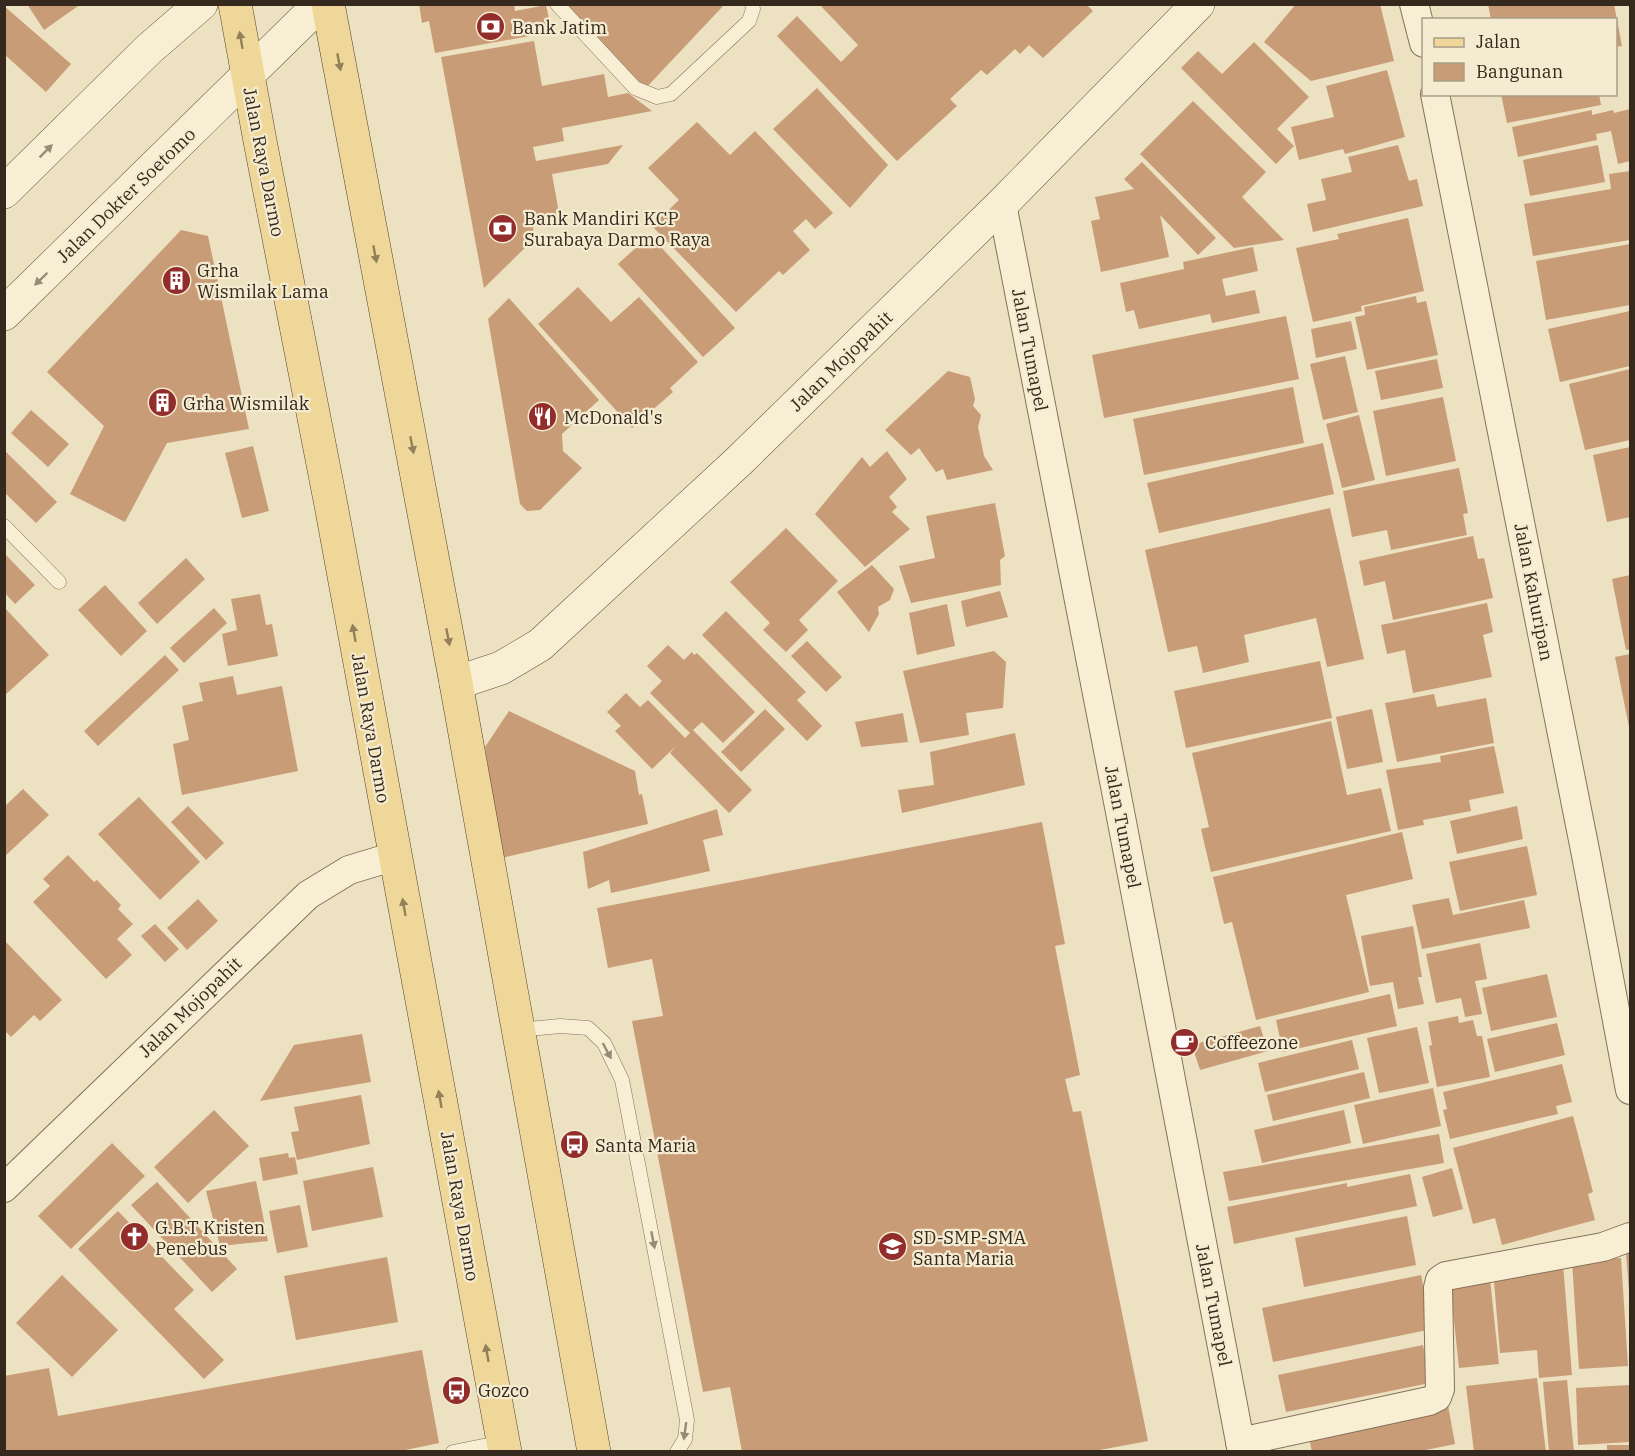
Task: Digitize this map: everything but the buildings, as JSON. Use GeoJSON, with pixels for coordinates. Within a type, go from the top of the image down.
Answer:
{"type":"FeatureCollection","features":[{"type":"Feature","properties":{"kind":"main road","name":"Jalan Raya Darmo"},"geometry":{"type":"LineString","coordinates":[[235,4],[331,505],[504,1447]]}},
{"type":"Feature","properties":{"kind":"main road"},"geometry":{"type":"LineString","coordinates":[[328,4],[456,683],[594,1452]]}},
{"type":"Feature","properties":{"kind":"street"},"geometry":{"type":"LineString","coordinates":[[4,192],[149,49],[201,4]]}},
{"type":"Feature","properties":{"kind":"street","name":"Jalan Dokter Soetomo"},"geometry":{"type":"LineString","coordinates":[[4,314],[320,4]]}},
{"type":"Feature","properties":{"kind":"street","name":"Jalan Mojopahit"},"geometry":{"type":"LineString","coordinates":[[456,683],[501,668],[540,645],[739,461],[1002,204],[1198,4]]}},
{"type":"Feature","properties":{"kind":"street"},"geometry":{"type":"LineString","coordinates":[[1414,4],[1422,35]]}},
{"type":"Feature","properties":{"kind":"street","name":"Jalan Kahuripan"},"geometry":{"type":"LineString","coordinates":[[1435,96],[1586,855],[1630,1090]]}},
{"type":"Feature","properties":{"kind":"street","name":"Jalan Tumapel"},"geometry":{"type":"LineString","coordinates":[[1002,204],[1241,1447]]}},
{"type":"Feature","properties":{"kind":"street","name":"Jalan Mojopahit"},"geometry":{"type":"LineString","coordinates":[[4,1188],[308,895],[348,870],[395,856]]}},
{"type":"Feature","properties":{"kind":"street"},"geometry":{"type":"LineString","coordinates":[[1241,1447],[1437,1397],[1440,1389],[1438,1288],[1440,1280],[1446,1276],[1603,1247],[1630,1237]]}},
{"type":"Feature","properties":{"kind":"lane"},"geometry":{"type":"LineString","coordinates":[[557,4],[635,88],[657,97],[671,94],[749,21],[753,9],[752,4]]}},
{"type":"Feature","properties":{"kind":"lane"},"geometry":{"type":"LineString","coordinates":[[4,526],[59,582]]}},
{"type":"Feature","properties":{"kind":"lane"},"geometry":{"type":"LineString","coordinates":[[519,1030],[560,1026],[588,1028],[604,1043],[622,1080],[687,1419],[685,1440],[677,1452]]}},
{"type":"Feature","properties":{"kind":"lane"},"geometry":{"type":"LineString","coordinates":[[453,1452],[504,1447]]}},
{"type":"Feature","properties":{"kind":"place","name":"Bank Jatim"},"geometry":{"type":"Point","coordinates":[491,27]}},
{"type":"Feature","properties":{"kind":"place","name":"Bank Mandiri KCP Surabaya Darmo Raya"},"geometry":{"type":"Point","coordinates":[503,228]}},
{"type":"Feature","properties":{"kind":"place","name":"Grha Wismilak Lama"},"geometry":{"type":"Point","coordinates":[176,280]}},
{"type":"Feature","properties":{"kind":"place","name":"Grha Wismilak"},"geometry":{"type":"Point","coordinates":[162,403]}},
{"type":"Feature","properties":{"kind":"place","name":"McDonald's"},"geometry":{"type":"Point","coordinates":[543,417]}},
{"type":"Feature","properties":{"kind":"place","name":"Coffeezone"},"geometry":{"type":"Point","coordinates":[1184,1042]}},
{"type":"Feature","properties":{"kind":"place","name":"Santa Maria"},"geometry":{"type":"Point","coordinates":[574,1145]}},
{"type":"Feature","properties":{"kind":"place","name":"G.B.T Kristen Penebus"},"geometry":{"type":"Point","coordinates":[134,1237]}},
{"type":"Feature","properties":{"kind":"place","name":"SD-SMP-SMA Santa Maria"},"geometry":{"type":"Point","coordinates":[892,1247]}},
{"type":"Feature","properties":{"kind":"place","name":"Gozco"},"geometry":{"type":"Point","coordinates":[457,1390]}}]}
